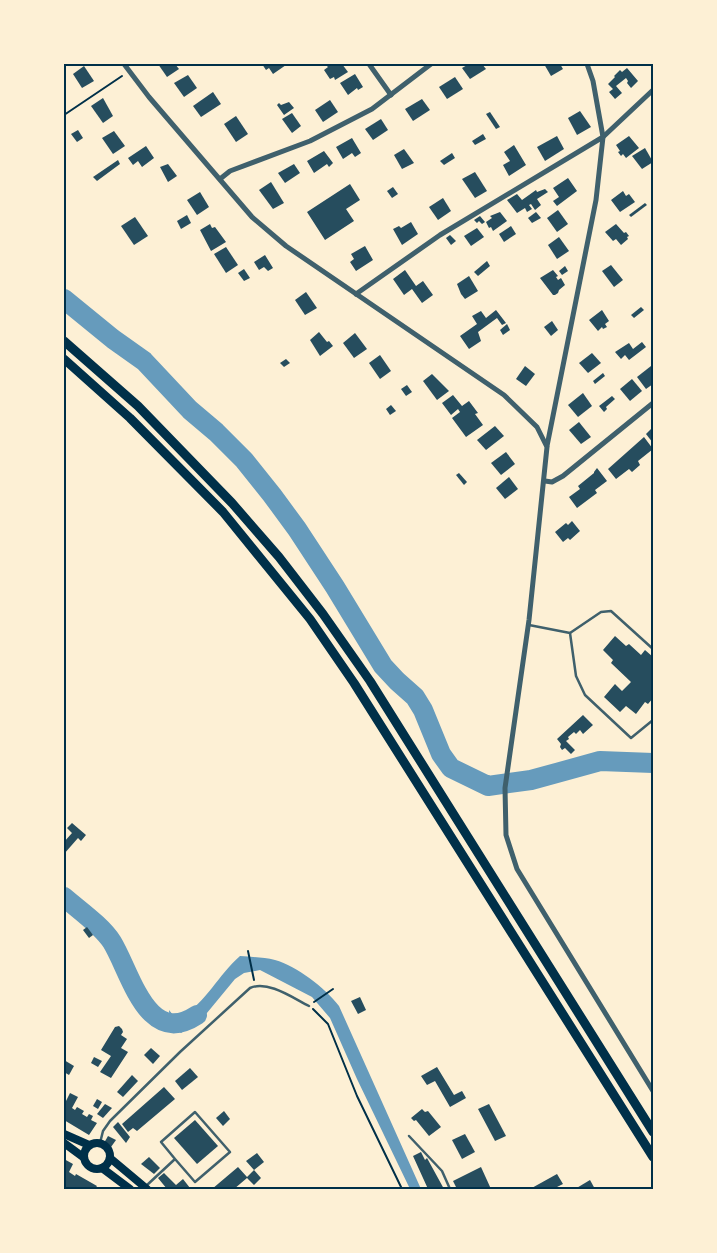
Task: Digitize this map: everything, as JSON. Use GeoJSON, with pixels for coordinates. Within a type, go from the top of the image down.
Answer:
{"type":"FeatureCollection","features":[{"type":"Feature","properties":{"kind":"main road"},"geometry":{"type":"LineString","coordinates":[[64,341],[138,406],[225,496],[279,557],[323,614],[370,682],[653,1132]]}},
{"type":"Feature","properties":{"kind":"main road"},"geometry":{"type":"LineString","coordinates":[[64,358],[130,418],[223,512],[310,619],[354,683],[653,1157]]}},
{"type":"Feature","properties":{"kind":"main road"},"geometry":{"type":"LineString","coordinates":[[64,1134],[89,1145],[100,1143],[109,1150],[109,1162],[102,1168],[90,1168],[83,1157],[64,1142]]}},
{"type":"Feature","properties":{"kind":"main road"},"geometry":{"type":"LineString","coordinates":[[83,1157],[84,1150],[89,1145]]}},
{"type":"Feature","properties":{"kind":"main road"},"geometry":{"type":"LineString","coordinates":[[110,1158],[146,1188]]}},
{"type":"Feature","properties":{"kind":"main road"},"geometry":{"type":"LineString","coordinates":[[102,1168],[130,1189]]}},
{"type":"Feature","properties":{"kind":"main road"},"geometry":{"type":"LineString","coordinates":[[135,1189],[146,1188]]}},
{"type":"Feature","properties":{"kind":"street"},"geometry":{"type":"LineString","coordinates":[[124,64],[252,217],[286,246],[504,395],[537,427],[547,447]]}},
{"type":"Feature","properties":{"kind":"street"},"geometry":{"type":"LineString","coordinates":[[369,64],[391,95]]}},
{"type":"Feature","properties":{"kind":"street"},"geometry":{"type":"LineString","coordinates":[[220,179],[230,171],[310,141],[372,109],[431,64]]}},
{"type":"Feature","properties":{"kind":"street"},"geometry":{"type":"LineString","coordinates":[[587,64],[593,81],[603,137],[596,200],[547,447],[545,481],[528,624],[505,791],[506,835],[517,869],[653,1091]]}},
{"type":"Feature","properties":{"kind":"street"},"geometry":{"type":"LineString","coordinates":[[356,294],[440,235],[603,137],[653,90]]}},
{"type":"Feature","properties":{"kind":"street"},"geometry":{"type":"LineString","coordinates":[[545,481],[552,482],[563,476],[653,403]]}},
{"type":"Feature","properties":{"kind":"lane"},"geometry":{"type":"LineString","coordinates":[[528,624],[570,633],[601,612],[611,612],[653,650]]}},
{"type":"Feature","properties":{"kind":"lane"},"geometry":{"type":"LineString","coordinates":[[570,633],[576,676],[585,695],[631,738],[653,720]]}},
{"type":"Feature","properties":{"kind":"lane"},"geometry":{"type":"LineString","coordinates":[[100,1143],[103,1131],[110,1121],[250,988],[255,985],[271,988],[309,1006]]}},
{"type":"Feature","properties":{"kind":"lane"},"geometry":{"type":"LineString","coordinates":[[195,1112],[230,1152],[195,1182],[176,1159],[161,1142],[195,1112]]}},
{"type":"Feature","properties":{"kind":"lane"},"geometry":{"type":"LineString","coordinates":[[409,1136],[442,1171],[450,1189]]}},
{"type":"Feature","properties":{"kind":"lane"},"geometry":{"type":"LineString","coordinates":[[146,1188],[176,1159]]}},
{"type":"Feature","properties":{"kind":"path"},"geometry":{"type":"LineString","coordinates":[[64,115],[128,71]]}},
{"type":"Feature","properties":{"kind":"path"},"geometry":{"type":"LineString","coordinates":[[248,951],[252,973]]}},
{"type":"Feature","properties":{"kind":"path"},"geometry":{"type":"LineString","coordinates":[[332,989],[309,1006],[328,1024],[357,1096],[402,1189]]}},
{"type":"Feature","properties":{"kind":"water"},"geometry":{"type":"Polygon","coordinates":[[[240,956],[271,959],[292,967],[318,985],[339,1006],[421,1189],[410,1189],[330,1018],[312,997],[260,970],[244,973],[235,979],[202,1019],[181,1033],[174,1026],[169,1010],[173,1015],[181,1017],[190,1011],[240,956]]]}},
{"type":"Feature","properties":{"kind":"building"},"geometry":{"type":"Polygon","coordinates":[[[158,64],[175,64],[179,69],[167,77],[158,64]]]}},
{"type":"Feature","properties":{"kind":"building"},"geometry":{"type":"Polygon","coordinates":[[[262,64],[286,65],[273,74],[269,68],[266,70],[262,64]]]}},
{"type":"Feature","properties":{"kind":"building"},"geometry":{"type":"Polygon","coordinates":[[[325,64],[342,64],[348,72],[335,80],[334,77],[330,79],[324,70],[328,67],[325,64]]]}},
{"type":"Feature","properties":{"kind":"building"},"geometry":{"type":"Polygon","coordinates":[[[469,64],[482,64],[486,69],[470,79],[462,68],[469,64]]]}},
{"type":"Feature","properties":{"kind":"building"},"geometry":{"type":"Polygon","coordinates":[[[544,64],[560,64],[563,69],[551,76],[544,64]]]}},
{"type":"Feature","properties":{"kind":"building"},"geometry":{"type":"Polygon","coordinates":[[[84,66],[94,81],[82,88],[73,74],[84,66]]]}},
{"type":"Feature","properties":{"kind":"building"},"geometry":{"type":"Polygon","coordinates":[[[627,68],[638,81],[631,88],[626,78],[616,86],[622,93],[615,99],[609,92],[613,89],[608,84],[620,70],[622,72],[627,68]]]}},
{"type":"Feature","properties":{"kind":"building"},"geometry":{"type":"Polygon","coordinates":[[[355,74],[363,87],[358,90],[357,88],[348,95],[340,83],[355,74]]]}},
{"type":"Feature","properties":{"kind":"building"},"geometry":{"type":"Polygon","coordinates":[[[188,75],[197,88],[184,97],[174,83],[188,75]]]}},
{"type":"Feature","properties":{"kind":"building"},"geometry":{"type":"Polygon","coordinates":[[[455,77],[463,89],[447,99],[439,87],[455,77]]]}},
{"type":"Feature","properties":{"kind":"building"},"geometry":{"type":"Polygon","coordinates":[[[213,92],[221,104],[201,117],[193,106],[213,92]]]}},
{"type":"Feature","properties":{"kind":"building"},"geometry":{"type":"Polygon","coordinates":[[[103,98],[113,116],[103,123],[91,106],[103,98]]]}},
{"type":"Feature","properties":{"kind":"building"},"geometry":{"type":"Polygon","coordinates":[[[422,99],[430,110],[413,121],[405,109],[422,99]]]}},
{"type":"Feature","properties":{"kind":"building"},"geometry":{"type":"Polygon","coordinates":[[[330,100],[338,112],[323,122],[315,110],[330,100]]]}},
{"type":"Feature","properties":{"kind":"building"},"geometry":{"type":"Polygon","coordinates":[[[289,102],[294,108],[284,115],[277,105],[289,102]]]}},
{"type":"Feature","properties":{"kind":"building"},"geometry":{"type":"Polygon","coordinates":[[[580,111],[591,127],[577,135],[568,118],[580,111]]]}},
{"type":"Feature","properties":{"kind":"building"},"geometry":{"type":"Polygon","coordinates":[[[490,112],[500,127],[496,129],[486,114],[490,112]]]}},
{"type":"Feature","properties":{"kind":"building"},"geometry":{"type":"Polygon","coordinates":[[[292,113],[301,126],[292,133],[282,119],[292,113]]]}},
{"type":"Feature","properties":{"kind":"building"},"geometry":{"type":"Polygon","coordinates":[[[236,116],[248,134],[236,142],[224,124],[236,116]]]}},
{"type":"Feature","properties":{"kind":"building"},"geometry":{"type":"Polygon","coordinates":[[[381,119],[388,130],[373,140],[365,129],[381,119]]]}},
{"type":"Feature","properties":{"kind":"building"},"geometry":{"type":"Polygon","coordinates":[[[78,130],[83,138],[77,142],[71,134],[78,130]]]}},
{"type":"Feature","properties":{"kind":"building"},"geometry":{"type":"Polygon","coordinates":[[[114,131],[125,146],[113,154],[102,138],[114,131]]]}},
{"type":"Feature","properties":{"kind":"building"},"geometry":{"type":"Polygon","coordinates":[[[483,134],[486,139],[475,145],[472,141],[483,134]]]}},
{"type":"Feature","properties":{"kind":"building"},"geometry":{"type":"Polygon","coordinates":[[[557,136],[564,149],[545,161],[537,147],[557,136]]]}},
{"type":"Feature","properties":{"kind":"building"},"geometry":{"type":"Polygon","coordinates":[[[629,136],[639,148],[626,158],[623,154],[621,156],[616,145],[629,136]]]}},
{"type":"Feature","properties":{"kind":"building"},"geometry":{"type":"Polygon","coordinates":[[[352,138],[361,153],[355,157],[352,153],[343,159],[336,147],[352,138]]]}},
{"type":"Feature","properties":{"kind":"building"},"geometry":{"type":"Polygon","coordinates":[[[514,145],[526,165],[509,176],[503,165],[510,161],[504,152],[514,145]]]}},
{"type":"Feature","properties":{"kind":"building"},"geometry":{"type":"Polygon","coordinates":[[[146,146],[154,158],[142,167],[138,161],[133,165],[128,158],[146,146]]]}},
{"type":"Feature","properties":{"kind":"building"},"geometry":{"type":"Polygon","coordinates":[[[645,148],[653,162],[642,169],[632,156],[645,148]]]}},
{"type":"Feature","properties":{"kind":"building"},"geometry":{"type":"Polygon","coordinates":[[[404,149],[414,163],[402,169],[394,155],[404,149]]]}},
{"type":"Feature","properties":{"kind":"building"},"geometry":{"type":"Polygon","coordinates":[[[324,151],[333,163],[329,167],[327,164],[314,173],[307,161],[324,151]]]}},
{"type":"Feature","properties":{"kind":"building"},"geometry":{"type":"Polygon","coordinates":[[[452,153],[455,158],[444,165],[440,161],[452,153]]]}},
{"type":"Feature","properties":{"kind":"building"},"geometry":{"type":"Polygon","coordinates":[[[118,160],[120,164],[97,181],[93,177],[118,160]]]}},
{"type":"Feature","properties":{"kind":"building"},"geometry":{"type":"Polygon","coordinates":[[[168,164],[177,176],[168,182],[160,167],[168,164]]]}},
{"type":"Feature","properties":{"kind":"building"},"geometry":{"type":"Polygon","coordinates":[[[294,164],[300,173],[285,183],[278,173],[294,164]]]}},
{"type":"Feature","properties":{"kind":"building"},"geometry":{"type":"Polygon","coordinates":[[[475,172],[487,191],[475,198],[462,179],[475,172]]]}},
{"type":"Feature","properties":{"kind":"building"},"geometry":{"type":"Polygon","coordinates":[[[568,178],[577,191],[557,206],[553,201],[559,197],[553,188],[568,178]]]}},
{"type":"Feature","properties":{"kind":"building"},"geometry":{"type":"Polygon","coordinates":[[[271,182],[284,203],[273,209],[259,190],[271,182]]]}},
{"type":"Feature","properties":{"kind":"building"},"geometry":{"type":"Polygon","coordinates":[[[350,184],[360,200],[346,209],[354,221],[325,240],[307,212],[350,184]]]}},
{"type":"Feature","properties":{"kind":"building"},"geometry":{"type":"Polygon","coordinates":[[[393,187],[398,194],[392,198],[387,191],[393,187]]]}},
{"type":"Feature","properties":{"kind":"building"},"geometry":{"type":"Polygon","coordinates":[[[545,189],[548,192],[537,199],[541,205],[535,210],[531,204],[529,205],[532,209],[527,212],[525,208],[517,213],[507,200],[517,194],[522,200],[536,190],[537,192],[545,189]]]}},
{"type":"Feature","properties":{"kind":"building"},"geometry":{"type":"Polygon","coordinates":[[[623,191],[626,196],[629,194],[635,202],[620,212],[611,200],[623,191]]]}},
{"type":"Feature","properties":{"kind":"building"},"geometry":{"type":"Polygon","coordinates":[[[200,192],[209,207],[197,215],[187,200],[200,192]]]}},
{"type":"Feature","properties":{"kind":"building"},"geometry":{"type":"Polygon","coordinates":[[[443,198],[451,211],[438,220],[429,207],[443,198]]]}},
{"type":"Feature","properties":{"kind":"building"},"geometry":{"type":"Polygon","coordinates":[[[645,203],[647,205],[631,217],[629,215],[645,203]]]}},
{"type":"Feature","properties":{"kind":"building"},"geometry":{"type":"Polygon","coordinates":[[[558,210],[568,224],[557,232],[547,218],[558,210]]]}},
{"type":"Feature","properties":{"kind":"building"},"geometry":{"type":"Polygon","coordinates":[[[500,212],[507,221],[493,231],[486,222],[492,218],[490,216],[500,212]]]}},
{"type":"Feature","properties":{"kind":"building"},"geometry":{"type":"Polygon","coordinates":[[[536,212],[541,218],[532,223],[528,218],[536,212]]]}},
{"type":"Feature","properties":{"kind":"building"},"geometry":{"type":"Polygon","coordinates":[[[187,215],[191,223],[181,229],[177,221],[187,215]]]}},
{"type":"Feature","properties":{"kind":"building"},"geometry":{"type":"Polygon","coordinates":[[[480,216],[485,222],[482,224],[474,220],[480,216]]]}},
{"type":"Feature","properties":{"kind":"building"},"geometry":{"type":"Polygon","coordinates":[[[135,217],[148,236],[134,245],[121,226],[135,217]]]}},
{"type":"Feature","properties":{"kind":"building"},"geometry":{"type":"Polygon","coordinates":[[[411,222],[418,234],[402,245],[393,229],[399,226],[401,228],[411,222]]]}},
{"type":"Feature","properties":{"kind":"building"},"geometry":{"type":"Polygon","coordinates":[[[210,224],[212,228],[215,227],[226,242],[211,251],[200,230],[210,224]]]}},
{"type":"Feature","properties":{"kind":"building"},"geometry":{"type":"Polygon","coordinates":[[[616,224],[629,236],[621,245],[616,239],[613,241],[605,232],[616,224]]]}},
{"type":"Feature","properties":{"kind":"building"},"geometry":{"type":"Polygon","coordinates":[[[511,226],[516,234],[504,242],[499,234],[511,226]]]}},
{"type":"Feature","properties":{"kind":"building"},"geometry":{"type":"Polygon","coordinates":[[[477,228],[484,237],[471,246],[464,236],[477,228]]]}},
{"type":"Feature","properties":{"kind":"building"},"geometry":{"type":"Polygon","coordinates":[[[450,235],[456,241],[451,245],[446,238],[450,235]]]}},
{"type":"Feature","properties":{"kind":"building"},"geometry":{"type":"Polygon","coordinates":[[[559,237],[569,251],[557,259],[548,245],[559,237]]]}},
{"type":"Feature","properties":{"kind":"building"},"geometry":{"type":"Polygon","coordinates":[[[365,246],[373,260],[356,271],[350,262],[354,259],[351,254],[365,246]]]}},
{"type":"Feature","properties":{"kind":"building"},"geometry":{"type":"Polygon","coordinates":[[[226,247],[238,265],[226,273],[214,254],[226,247]]]}},
{"type":"Feature","properties":{"kind":"building"},"geometry":{"type":"Polygon","coordinates":[[[265,255],[273,268],[268,271],[264,267],[259,270],[254,262],[265,255]]]}},
{"type":"Feature","properties":{"kind":"building"},"geometry":{"type":"Polygon","coordinates":[[[487,261],[490,266],[478,276],[474,272],[487,261]]]}},
{"type":"Feature","properties":{"kind":"building"},"geometry":{"type":"Polygon","coordinates":[[[611,265],[623,280],[614,287],[602,271],[611,265]]]}},
{"type":"Feature","properties":{"kind":"building"},"geometry":{"type":"Polygon","coordinates":[[[565,266],[568,271],[562,275],[559,271],[565,266]]]}},
{"type":"Feature","properties":{"kind":"building"},"geometry":{"type":"Polygon","coordinates":[[[244,269],[250,278],[244,281],[238,273],[244,269]]]}},
{"type":"Feature","properties":{"kind":"building"},"geometry":{"type":"Polygon","coordinates":[[[405,270],[416,286],[423,281],[433,295],[422,303],[412,289],[404,295],[393,279],[405,270]]]}},
{"type":"Feature","properties":{"kind":"building"},"geometry":{"type":"Polygon","coordinates":[[[553,270],[558,276],[556,277],[558,280],[561,278],[565,285],[555,295],[540,278],[553,270]]]}},
{"type":"Feature","properties":{"kind":"building"},"geometry":{"type":"Polygon","coordinates":[[[469,276],[478,291],[465,299],[457,284],[469,276]]]}},
{"type":"Feature","properties":{"kind":"building"},"geometry":{"type":"Polygon","coordinates":[[[306,292],[317,308],[305,315],[295,300],[306,292]]]}},
{"type":"Feature","properties":{"kind":"building"},"geometry":{"type":"Polygon","coordinates":[[[641,307],[644,310],[634,318],[631,315],[641,307]]]}},
{"type":"Feature","properties":{"kind":"building"},"geometry":{"type":"Polygon","coordinates":[[[496,310],[506,323],[502,325],[497,318],[478,332],[481,341],[469,349],[460,336],[477,324],[472,316],[481,311],[486,318],[496,310]]]}},
{"type":"Feature","properties":{"kind":"building"},"geometry":{"type":"Polygon","coordinates":[[[602,310],[609,321],[605,324],[607,327],[603,329],[602,327],[598,331],[589,320],[602,310]]]}},
{"type":"Feature","properties":{"kind":"building"},"geometry":{"type":"Polygon","coordinates":[[[552,321],[558,330],[551,336],[544,327],[552,321]]]}},
{"type":"Feature","properties":{"kind":"building"},"geometry":{"type":"Polygon","coordinates":[[[507,324],[510,330],[503,335],[500,330],[507,324]]]}},
{"type":"Feature","properties":{"kind":"building"},"geometry":{"type":"Polygon","coordinates":[[[319,332],[333,346],[320,356],[310,340],[319,332]]]}},
{"type":"Feature","properties":{"kind":"building"},"geometry":{"type":"Polygon","coordinates":[[[355,333],[367,349],[354,358],[343,343],[355,333]]]}},
{"type":"Feature","properties":{"kind":"building"},"geometry":{"type":"Polygon","coordinates":[[[642,342],[646,347],[629,360],[625,355],[621,359],[615,352],[629,343],[633,349],[642,342]]]}},
{"type":"Feature","properties":{"kind":"building"},"geometry":{"type":"Polygon","coordinates":[[[592,353],[601,363],[588,373],[579,363],[592,353]]]}},
{"type":"Feature","properties":{"kind":"building"},"geometry":{"type":"Polygon","coordinates":[[[380,355],[391,371],[380,379],[369,363],[380,355]]]}},
{"type":"Feature","properties":{"kind":"building"},"geometry":{"type":"Polygon","coordinates":[[[286,359],[290,363],[284,367],[280,363],[286,359]]]}},
{"type":"Feature","properties":{"kind":"building"},"geometry":{"type":"Polygon","coordinates":[[[525,366],[535,374],[526,386],[516,379],[525,366]]]}},
{"type":"Feature","properties":{"kind":"building"},"geometry":{"type":"Polygon","coordinates":[[[651,366],[653,369],[653,384],[646,389],[637,377],[651,366]]]}},
{"type":"Feature","properties":{"kind":"building"},"geometry":{"type":"Polygon","coordinates":[[[603,373],[605,376],[595,384],[593,381],[603,373]]]}},
{"type":"Feature","properties":{"kind":"building"},"geometry":{"type":"Polygon","coordinates":[[[432,374],[449,391],[437,400],[423,381],[432,374]]]}},
{"type":"Feature","properties":{"kind":"building"},"geometry":{"type":"Polygon","coordinates":[[[632,379],[642,391],[630,401],[620,389],[632,379]]]}},
{"type":"Feature","properties":{"kind":"building"},"geometry":{"type":"Polygon","coordinates":[[[407,385],[412,392],[406,396],[401,389],[407,385]]]}},
{"type":"Feature","properties":{"kind":"building"},"geometry":{"type":"Polygon","coordinates":[[[583,393],[592,406],[578,417],[568,405],[583,393]]]}},
{"type":"Feature","properties":{"kind":"building"},"geometry":{"type":"Polygon","coordinates":[[[453,395],[462,406],[469,401],[478,413],[475,414],[483,425],[466,437],[452,418],[460,412],[458,409],[451,415],[442,403],[453,395]]]}},
{"type":"Feature","properties":{"kind":"building"},"geometry":{"type":"Polygon","coordinates":[[[612,396],[615,399],[606,407],[607,409],[604,412],[599,406],[612,396]]]}},
{"type":"Feature","properties":{"kind":"building"},"geometry":{"type":"Polygon","coordinates":[[[391,405],[396,411],[390,415],[386,409],[391,405]]]}},
{"type":"Feature","properties":{"kind":"building"},"geometry":{"type":"Polygon","coordinates":[[[579,422],[591,437],[581,444],[569,430],[579,422]]]}},
{"type":"Feature","properties":{"kind":"building"},"geometry":{"type":"Polygon","coordinates":[[[495,426],[504,436],[486,450],[477,440],[495,426]]]}},
{"type":"Feature","properties":{"kind":"building"},"geometry":{"type":"Polygon","coordinates":[[[653,427],[653,443],[646,434],[653,427]]]}},
{"type":"Feature","properties":{"kind":"building"},"geometry":{"type":"Polygon","coordinates":[[[644,437],[653,449],[638,461],[640,465],[632,472],[629,469],[616,479],[608,469],[644,437]]]}},
{"type":"Feature","properties":{"kind":"building"},"geometry":{"type":"Polygon","coordinates":[[[506,452],[515,464],[501,475],[491,463],[506,452]]]}},
{"type":"Feature","properties":{"kind":"building"},"geometry":{"type":"Polygon","coordinates":[[[597,468],[607,481],[595,490],[597,493],[577,508],[569,497],[580,489],[578,486],[594,473],[597,468]]]}},
{"type":"Feature","properties":{"kind":"building"},"geometry":{"type":"Polygon","coordinates":[[[459,473],[467,482],[464,485],[456,475],[459,473]]]}},
{"type":"Feature","properties":{"kind":"building"},"geometry":{"type":"Polygon","coordinates":[[[509,477],[518,489],[505,499],[496,488],[509,477]]]}},
{"type":"Feature","properties":{"kind":"building"},"geometry":{"type":"Polygon","coordinates":[[[572,521],[580,531],[570,540],[568,538],[563,542],[555,532],[566,523],[568,525],[572,521]]]}},
{"type":"Feature","properties":{"kind":"building"},"geometry":{"type":"Polygon","coordinates":[[[615,636],[626,646],[629,644],[641,655],[645,650],[653,657],[653,698],[648,704],[645,702],[636,714],[626,706],[620,712],[604,697],[615,684],[622,691],[631,682],[611,663],[613,660],[603,650],[615,636]]]}},
{"type":"Feature","properties":{"kind":"building"},"geometry":{"type":"Polygon","coordinates":[[[583,715],[593,725],[583,734],[580,730],[568,737],[569,739],[566,741],[575,750],[571,754],[565,748],[562,750],[561,744],[557,739],[583,715]]]}},
{"type":"Feature","properties":{"kind":"building"},"geometry":{"type":"Polygon","coordinates":[[[72,823],[86,835],[81,841],[78,838],[64,854],[64,842],[72,833],[67,828],[72,823]]]}},
{"type":"Feature","properties":{"kind":"building"},"geometry":{"type":"Polygon","coordinates":[[[87,927],[93,935],[89,938],[83,930],[87,927]]]}},
{"type":"Feature","properties":{"kind":"building"},"geometry":{"type":"Polygon","coordinates":[[[360,997],[366,1010],[358,1014],[351,1001],[360,997]]]}},
{"type":"Feature","properties":{"kind":"building"},"geometry":{"type":"Polygon","coordinates":[[[119,1026],[123,1032],[121,1035],[127,1039],[121,1048],[128,1052],[111,1078],[100,1072],[111,1056],[101,1050],[115,1027],[119,1026]]]}},
{"type":"Feature","properties":{"kind":"building"},"geometry":{"type":"Polygon","coordinates":[[[151,1048],[160,1056],[153,1064],[144,1055],[151,1048]]]}},
{"type":"Feature","properties":{"kind":"building"},"geometry":{"type":"Polygon","coordinates":[[[94,1057],[102,1061],[98,1067],[91,1063],[94,1057]]]}},
{"type":"Feature","properties":{"kind":"building"},"geometry":{"type":"Polygon","coordinates":[[[64,1060],[74,1066],[69,1075],[64,1072],[64,1060]]]}},
{"type":"Feature","properties":{"kind":"building"},"geometry":{"type":"Polygon","coordinates":[[[437,1067],[454,1095],[462,1091],[466,1098],[450,1107],[435,1081],[427,1085],[421,1076],[437,1067]]]}},
{"type":"Feature","properties":{"kind":"building"},"geometry":{"type":"Polygon","coordinates":[[[190,1068],[198,1077],[182,1090],[175,1081],[190,1068]]]}},
{"type":"Feature","properties":{"kind":"building"},"geometry":{"type":"Polygon","coordinates":[[[132,1075],[138,1081],[123,1097],[117,1092],[132,1075]]]}},
{"type":"Feature","properties":{"kind":"building"},"geometry":{"type":"Polygon","coordinates":[[[164,1087],[175,1099],[137,1131],[133,1128],[128,1132],[122,1124],[164,1087]]]}},
{"type":"Feature","properties":{"kind":"building"},"geometry":{"type":"Polygon","coordinates":[[[70,1093],[78,1097],[72,1108],[75,1110],[77,1107],[84,1111],[82,1114],[87,1117],[89,1114],[93,1116],[91,1120],[97,1123],[89,1135],[64,1120],[64,1100],[66,1101],[70,1093]]]}},
{"type":"Feature","properties":{"kind":"building"},"geometry":{"type":"Polygon","coordinates":[[[97,1099],[102,1102],[98,1109],[93,1106],[97,1099]]]}},
{"type":"Feature","properties":{"kind":"building"},"geometry":{"type":"Polygon","coordinates":[[[105,1104],[112,1108],[103,1118],[97,1114],[105,1104]]]}},
{"type":"Feature","properties":{"kind":"building"},"geometry":{"type":"Polygon","coordinates":[[[489,1104],[506,1136],[495,1141],[478,1109],[489,1104]]]}},
{"type":"Feature","properties":{"kind":"building"},"geometry":{"type":"Polygon","coordinates":[[[422,1109],[425,1112],[428,1111],[441,1127],[429,1136],[416,1120],[414,1121],[411,1118],[422,1109]]]}},
{"type":"Feature","properties":{"kind":"building"},"geometry":{"type":"Polygon","coordinates":[[[224,1111],[230,1119],[223,1126],[216,1118],[224,1111]]]}},
{"type":"Feature","properties":{"kind":"building"},"geometry":{"type":"Polygon","coordinates":[[[195,1120],[218,1146],[197,1164],[174,1138],[195,1120]]]}},
{"type":"Feature","properties":{"kind":"building"},"geometry":{"type":"Polygon","coordinates":[[[118,1122],[130,1137],[126,1143],[113,1127],[118,1122]]]}},
{"type":"Feature","properties":{"kind":"building"},"geometry":{"type":"Polygon","coordinates":[[[465,1134],[475,1152],[462,1159],[452,1140],[465,1134]]]}},
{"type":"Feature","properties":{"kind":"building"},"geometry":{"type":"Polygon","coordinates":[[[108,1136],[116,1140],[111,1147],[104,1143],[108,1136]]]}},
{"type":"Feature","properties":{"kind":"building"},"geometry":{"type":"Polygon","coordinates":[[[421,1152],[425,1160],[427,1158],[444,1189],[428,1189],[413,1156],[421,1152]]]}},
{"type":"Feature","properties":{"kind":"building"},"geometry":{"type":"Polygon","coordinates":[[[257,1153],[264,1162],[254,1170],[246,1161],[257,1153]]]}},
{"type":"Feature","properties":{"kind":"building"},"geometry":{"type":"Polygon","coordinates":[[[149,1157],[160,1168],[154,1174],[141,1164],[149,1157]]]}},
{"type":"Feature","properties":{"kind":"building"},"geometry":{"type":"Polygon","coordinates":[[[64,1159],[73,1164],[69,1172],[97,1186],[95,1189],[64,1189],[64,1159]]]}},
{"type":"Feature","properties":{"kind":"building"},"geometry":{"type":"Polygon","coordinates":[[[238,1167],[247,1177],[254,1170],[261,1178],[254,1185],[247,1178],[234,1189],[212,1189],[238,1167]]]}},
{"type":"Feature","properties":{"kind":"building"},"geometry":{"type":"Polygon","coordinates":[[[481,1167],[491,1189],[457,1189],[453,1181],[481,1167]]]}},
{"type":"Feature","properties":{"kind":"building"},"geometry":{"type":"Polygon","coordinates":[[[164,1173],[176,1185],[183,1179],[190,1188],[167,1189],[158,1178],[164,1173]]]}},
{"type":"Feature","properties":{"kind":"building"},"geometry":{"type":"Polygon","coordinates":[[[557,1174],[563,1184],[553,1189],[530,1189],[557,1174]]]}},
{"type":"Feature","properties":{"kind":"building"},"geometry":{"type":"Polygon","coordinates":[[[590,1180],[595,1189],[575,1189],[590,1180]]]}},
{"type":"Feature","properties":{"kind":"waterway"},"geometry":{"type":"LineString","coordinates":[[64,299],[113,339],[144,361],[190,410],[216,432],[244,460],[297,529],[383,666],[415,697],[423,710],[441,754],[451,768],[488,786],[531,780],[600,761],[653,763]]}},
{"type":"Feature","properties":{"kind":"waterway"},"geometry":{"type":"LineString","coordinates":[[64,897],[108,936],[134,987],[153,1015],[165,1022],[180,1023],[197,1015]]}}]}
